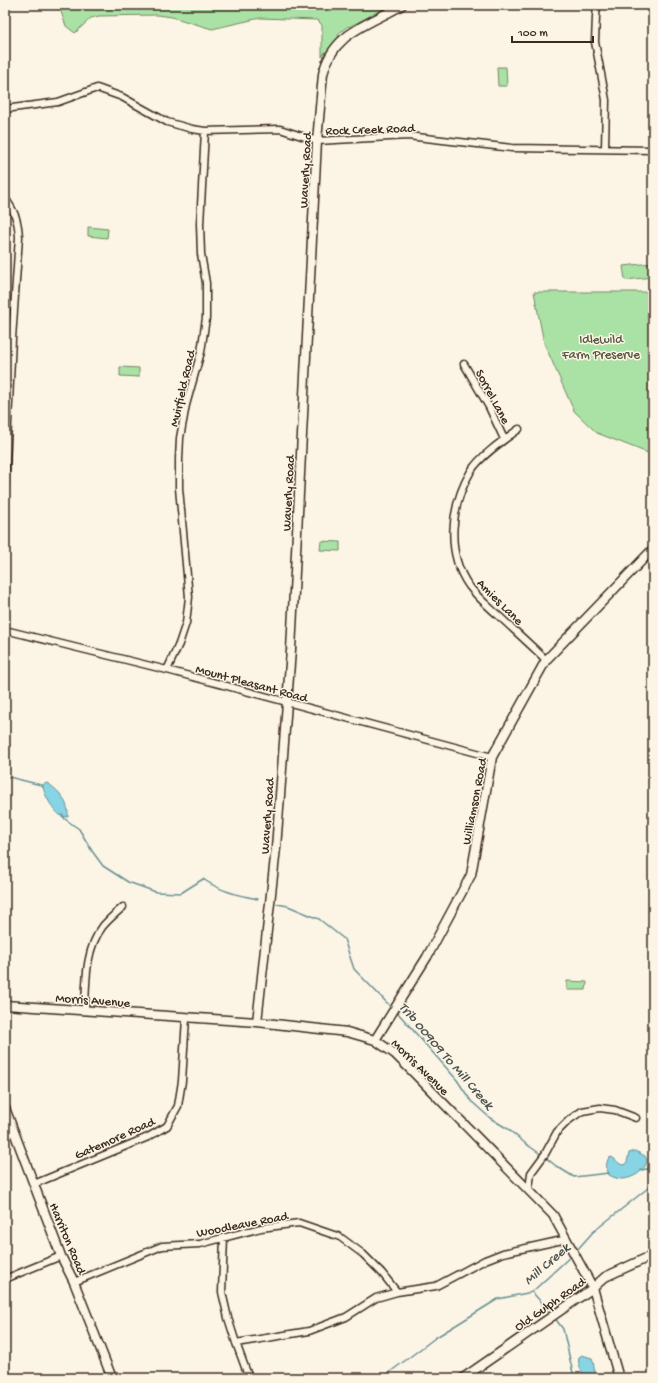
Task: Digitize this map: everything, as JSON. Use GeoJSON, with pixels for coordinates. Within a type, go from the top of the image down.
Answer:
{"type":"FeatureCollection","features":[{"type":"Feature","properties":{"kind":"street","name":"Waverly Road"},"geometry":{"type":"LineString","coordinates":[[257,1022],[276,848],[291,650],[317,141],[323,74],[331,53],[344,38],[356,29],[402,5]]}},
{"type":"Feature","properties":{"kind":"street"},"geometry":{"type":"LineString","coordinates":[[598,5],[596,17],[596,42],[606,100],[605,150]]}},
{"type":"Feature","properties":{"kind":"street","name":"Rock Creek Road"},"geometry":{"type":"LineString","coordinates":[[5,109],[58,102],[97,88],[122,97],[167,122],[205,131],[280,129],[317,141],[408,136],[512,148],[653,150]]}},
{"type":"Feature","properties":{"kind":"street","name":"Muirfield Road"},"geometry":{"type":"LineString","coordinates":[[166,670],[179,644],[186,623],[189,597],[179,488],[179,459],[180,438],[186,405],[201,352],[206,323],[206,283],[201,254],[200,224],[205,131]]}},
{"type":"Feature","properties":{"kind":"street"},"geometry":{"type":"LineString","coordinates":[[5,198],[15,213],[19,237],[12,339],[5,486]]}},
{"type":"Feature","properties":{"kind":"street","name":"Sorrel Lane"},"geometry":{"type":"LineString","coordinates":[[464,364],[489,407],[504,439]]}},
{"type":"Feature","properties":{"kind":"street","name":"Amies Lane"},"geometry":{"type":"LineString","coordinates":[[519,430],[504,439],[472,470],[457,502],[454,529],[454,549],[456,559],[473,591],[546,660]]}},
{"type":"Feature","properties":{"kind":"street","name":"Williamson Road"},"geometry":{"type":"LineString","coordinates":[[375,1040],[426,957],[471,875],[492,757],[546,660],[653,549]]}},
{"type":"Feature","properties":{"kind":"street","name":"Mount Pleasant Road"},"geometry":{"type":"LineString","coordinates":[[5,630],[166,670],[492,757]]}},
{"type":"Feature","properties":{"kind":"street"},"geometry":{"type":"LineString","coordinates":[[85,1010],[87,968],[91,952],[102,927],[123,907]]}},
{"type":"Feature","properties":{"kind":"street","name":"Morris Avenue"},"geometry":{"type":"LineString","coordinates":[[5,1005],[257,1022],[347,1032],[375,1040],[395,1054],[553,1215],[593,1288],[619,1378]]}},
{"type":"Feature","properties":{"kind":"street","name":"Gatemore Road"},"geometry":{"type":"LineString","coordinates":[[34,1184],[148,1137],[166,1126],[178,1106],[182,1081],[186,1018]]}},
{"type":"Feature","properties":{"kind":"street","name":"Harriton Road"},"geometry":{"type":"LineString","coordinates":[[5,1108],[61,1256],[74,1282],[112,1378]]}},
{"type":"Feature","properties":{"kind":"street"},"geometry":{"type":"LineString","coordinates":[[528,1190],[530,1172],[538,1163],[557,1132],[569,1120],[582,1111],[600,1108],[615,1110],[636,1118]]}},
{"type":"Feature","properties":{"kind":"street","name":"Woodleave Road"},"geometry":{"type":"LineString","coordinates":[[74,1282],[162,1246],[200,1244],[261,1228],[299,1224],[340,1237],[363,1254],[382,1273],[397,1292]]}},
{"type":"Feature","properties":{"kind":"street"},"geometry":{"type":"LineString","coordinates":[[224,1237],[222,1292],[228,1318],[249,1378]]}},
{"type":"Feature","properties":{"kind":"street"},"geometry":{"type":"LineString","coordinates":[[236,1343],[309,1331],[346,1317],[376,1298],[397,1292],[436,1286],[485,1260],[503,1253],[567,1239]]}},
{"type":"Feature","properties":{"kind":"street","name":"Old Gulph Road"},"geometry":{"type":"LineString","coordinates":[[463,1378],[593,1288],[605,1277],[653,1255]]}},
{"type":"Feature","properties":{"kind":"street"},"geometry":{"type":"LineString","coordinates":[[5,1279],[61,1256]]}},
{"type":"Feature","properties":{"kind":"green space"},"geometry":{"type":"Polygon","coordinates":[[[64,5],[391,5],[349,27],[348,26],[338,34],[339,36],[329,51],[325,52],[322,57],[322,25],[317,20],[260,18],[212,29],[172,17],[157,15],[99,16],[91,18],[75,33],[66,26],[60,9],[64,5]]]}},
{"type":"Feature","properties":{"kind":"green space"},"geometry":{"type":"Polygon","coordinates":[[[497,67],[506,67],[507,86],[498,86],[497,67]]]}},
{"type":"Feature","properties":{"kind":"green space"},"geometry":{"type":"Polygon","coordinates":[[[88,227],[108,229],[107,238],[88,236],[88,227]]]}},
{"type":"Feature","properties":{"kind":"green space"},"geometry":{"type":"Polygon","coordinates":[[[652,263],[653,277],[625,280],[623,266],[652,263]]]}},
{"type":"Feature","properties":{"kind":"green space","name":"Idlewild Farm Preserve"},"geometry":{"type":"Polygon","coordinates":[[[534,292],[653,292],[653,455],[597,433],[574,411],[544,343],[534,292]]]}},
{"type":"Feature","properties":{"kind":"green space"},"geometry":{"type":"Polygon","coordinates":[[[120,367],[139,368],[139,377],[120,376],[120,367]]]}},
{"type":"Feature","properties":{"kind":"green space"},"geometry":{"type":"Polygon","coordinates":[[[321,541],[340,542],[340,551],[320,550],[321,541]]]}},
{"type":"Feature","properties":{"kind":"green space"},"geometry":{"type":"Polygon","coordinates":[[[567,981],[587,982],[586,990],[567,990],[567,981]]]}},
{"type":"Feature","properties":{"kind":"water"},"geometry":{"type":"Polygon","coordinates":[[[47,783],[59,793],[65,801],[68,817],[61,816],[49,802],[42,785],[47,783]]]}},
{"type":"Feature","properties":{"kind":"water"},"geometry":{"type":"Polygon","coordinates":[[[635,1151],[645,1156],[647,1160],[644,1168],[638,1174],[626,1179],[618,1179],[609,1175],[606,1166],[608,1159],[611,1157],[620,1164],[624,1165],[627,1162],[629,1153],[635,1151]]]}},
{"type":"Feature","properties":{"kind":"water"},"geometry":{"type":"Polygon","coordinates":[[[582,1355],[592,1358],[597,1378],[586,1378],[584,1376],[579,1363],[579,1357],[582,1355]]]}},
{"type":"Feature","properties":{"kind":"waterway","name":"Trib 00909 To Mill Creek"},"geometry":{"type":"LineString","coordinates":[[5,776],[41,785],[43,787]]}},
{"type":"Feature","properties":{"kind":"waterway","name":"Trib 00909 To Mill Creek"},"geometry":{"type":"LineString","coordinates":[[62,815],[79,829],[103,866],[128,882],[156,892],[181,893],[203,879],[216,887],[229,892],[258,899]]}},
{"type":"Feature","properties":{"kind":"waterway","name":"Trib 00909 To Mill Creek"},"geometry":{"type":"LineString","coordinates":[[277,904],[288,906],[319,919],[344,939],[354,969],[392,1008]]}},
{"type":"Feature","properties":{"kind":"waterway","name":"Trib 00909 To Mill Creek"},"geometry":{"type":"LineString","coordinates":[[397,1012],[457,1080],[471,1101],[490,1118],[508,1129],[542,1155]]}},
{"type":"Feature","properties":{"kind":"waterway","name":"Trib 00909 To Mill Creek"},"geometry":{"type":"LineString","coordinates":[[545,1157],[574,1177],[609,1173]]}},
{"type":"Feature","properties":{"kind":"waterway","name":"Trib 00909 To Mill Creek"},"geometry":{"type":"LineString","coordinates":[[641,1170],[653,1168]]}},
{"type":"Feature","properties":{"kind":"waterway","name":"Mill Creek"},"geometry":{"type":"LineString","coordinates":[[576,1251],[593,1232],[653,1184]]}},
{"type":"Feature","properties":{"kind":"waterway","name":"Mill Creek"},"geometry":{"type":"LineString","coordinates":[[382,1378],[435,1338],[498,1299],[532,1292],[572,1255]]}},
{"type":"Feature","properties":{"kind":"waterway"},"geometry":{"type":"LineString","coordinates":[[532,1292],[551,1313]]}},
{"type":"Feature","properties":{"kind":"waterway"},"geometry":{"type":"LineString","coordinates":[[554,1317],[563,1329],[573,1373],[576,1378]]}}]}
